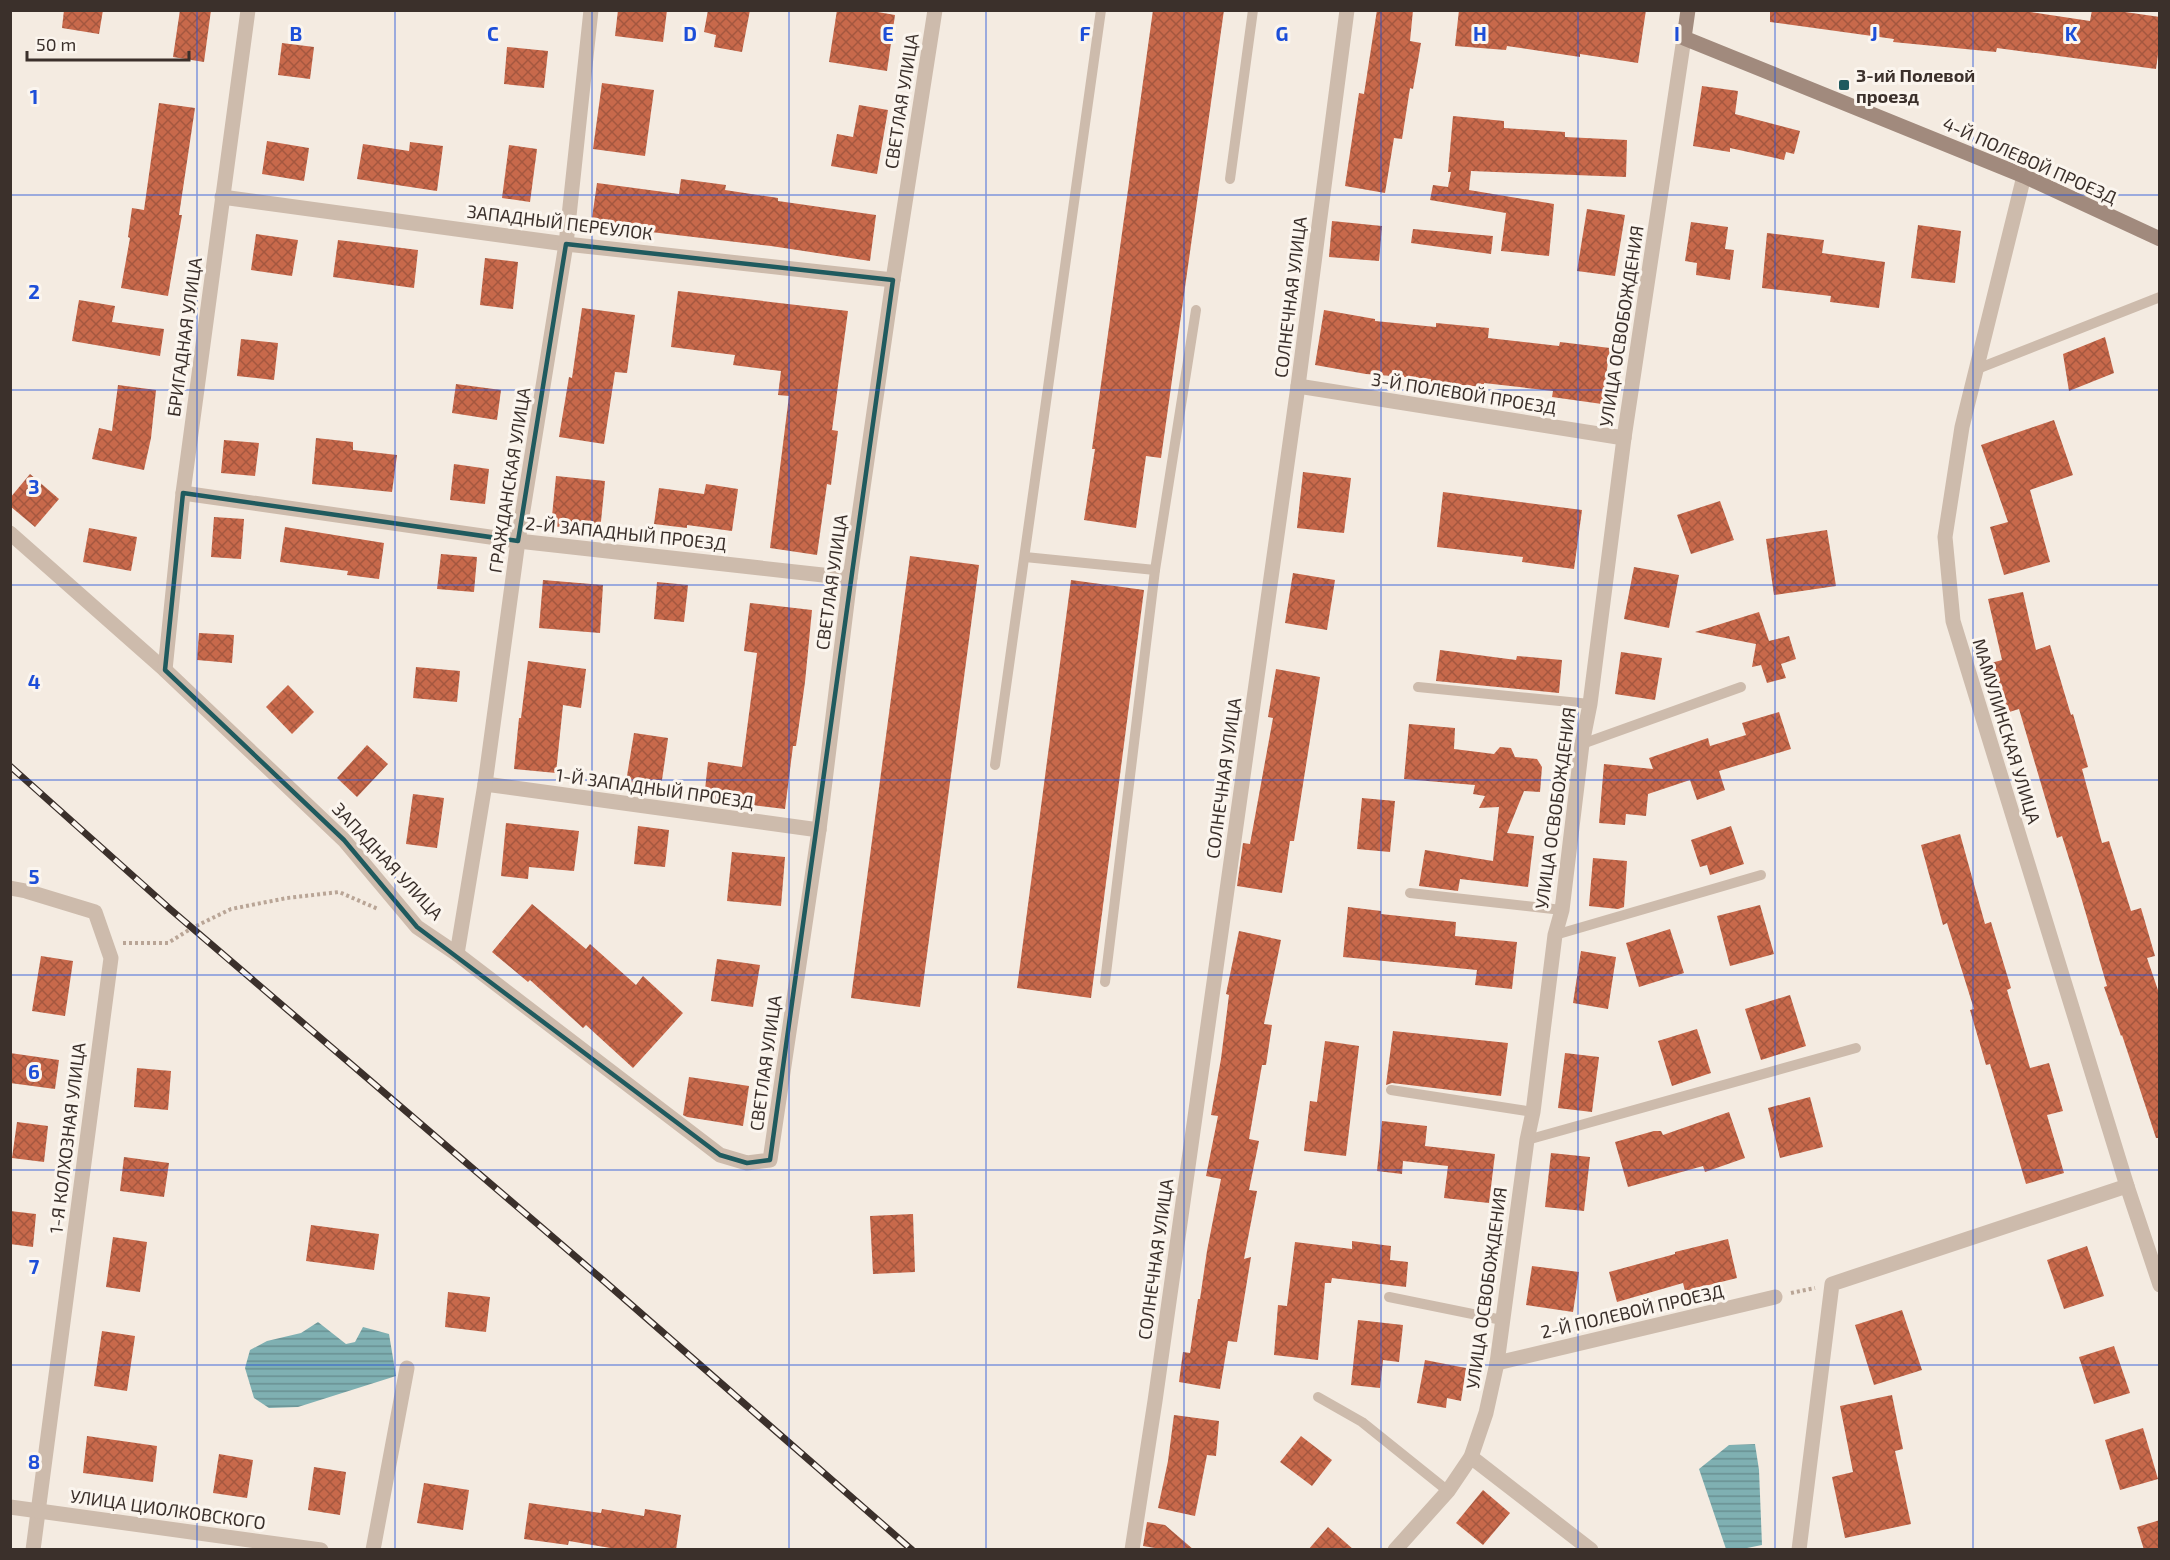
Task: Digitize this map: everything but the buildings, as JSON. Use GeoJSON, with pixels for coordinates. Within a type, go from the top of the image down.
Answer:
{"type":"FeatureCollection","features":[{"type":"Feature","properties":{"kind":"street","name":"БРИГАДНАЯ УЛИЦА"},"geometry":{"type":"LineString","coordinates":[[165,670],[183,493],[248,10]]}},
{"type":"Feature","properties":{"kind":"street","name":"ГРАЖДАНСКАЯ УЛИЦА"},"geometry":{"type":"LineString","coordinates":[[457,954],[485,784],[518,540],[566,244],[591,10]]}},
{"type":"Feature","properties":{"kind":"street","name":"СВЕТЛАЯ УЛИЦА"},"geometry":{"type":"LineString","coordinates":[[770,1160],[819,830],[850,578],[935,10]]}},
{"type":"Feature","properties":{"kind":"street","name":"СОЛНЕЧНАЯ УЛИЦА"},"geometry":{"type":"LineString","coordinates":[[1132,1550],[1157,1389],[1298,386],[1347,10]]}},
{"type":"Feature","properties":{"kind":"street","name":"УЛИЦА ОСВОБОЖДЕНИЯ"},"geometry":{"type":"LineString","coordinates":[[1471,1457],[1486,1413],[1497,1363],[1527,1140],[1533,1112],[1555,935],[1562,910],[1624,438],[1688,10]]}},
{"type":"Feature","properties":{"kind":"street","name":"4-Й ПОЛЕВОЙ ПРОЕЗД"},"geometry":{"type":"LineString","coordinates":[[1684,38],[2024,176],[2160,239]]}},
{"type":"Feature","properties":{"kind":"street","name":"МАМУЛИНСКАЯ УЛИЦА"},"geometry":{"type":"LineString","coordinates":[[2024,176],[1962,427],[1946,537],[1953,621],[2127,1186],[2160,1285]]}},
{"type":"Feature","properties":{"kind":"street","name":"ЗАПАДНЫЙ ПЕРЕУЛОК"},"geometry":{"type":"LineString","coordinates":[[222,197],[566,244],[893,280]]}},
{"type":"Feature","properties":{"kind":"street","name":"3-Й ПОЛЕВОЙ ПРОЕЗД"},"geometry":{"type":"LineString","coordinates":[[1298,386],[1624,438]]}},
{"type":"Feature","properties":{"kind":"street","name":"2-Й ЗАПАДНЫЙ ПРОЕЗД"},"geometry":{"type":"LineString","coordinates":[[183,493],[518,540],[850,578]]}},
{"type":"Feature","properties":{"kind":"street","name":"ЗАПАДНАЯ УЛИЦА"},"geometry":{"type":"LineString","coordinates":[[10,533],[165,670],[344,840],[417,927],[457,954],[720,1155],[747,1163],[770,1160]]}},
{"type":"Feature","properties":{"kind":"street","name":"1-Й ЗАПАДНЫЙ ПРОЕЗД"},"geometry":{"type":"LineString","coordinates":[[485,784],[819,830]]}},
{"type":"Feature","properties":{"kind":"street","name":"1-Я КОЛХОЗНАЯ УЛИЦА"},"geometry":{"type":"LineString","coordinates":[[10,888],[95,912],[111,958],[33,1550]]}},
{"type":"Feature","properties":{"kind":"street"},"geometry":{"type":"LineString","coordinates":[[1799,1550],[1832,1284],[2127,1186]]}},
{"type":"Feature","properties":{"kind":"street","name":"2-Й ПОЛЕВОЙ ПРОЕЗД"},"geometry":{"type":"LineString","coordinates":[[1497,1363],[1775,1297]]}},
{"type":"Feature","properties":{"kind":"street"},"geometry":{"type":"LineString","coordinates":[[373,1550],[407,1368]]}},
{"type":"Feature","properties":{"kind":"street"},"geometry":{"type":"LineString","coordinates":[[1395,1550],[1448,1491],[1471,1457],[1591,1550]]}},
{"type":"Feature","properties":{"kind":"street","name":"УЛИЦА ЦИОЛКОВСКОГО"},"geometry":{"type":"LineString","coordinates":[[10,1507],[321,1550]]}},
{"type":"Feature","properties":{"kind":"lane"},"geometry":{"type":"LineString","coordinates":[[995,765],[1101,10]]}},
{"type":"Feature","properties":{"kind":"lane"},"geometry":{"type":"LineString","coordinates":[[1230,178],[1253,10]]}},
{"type":"Feature","properties":{"kind":"lane"},"geometry":{"type":"LineString","coordinates":[[1977,369],[2160,297]]}},
{"type":"Feature","properties":{"kind":"lane"},"geometry":{"type":"LineString","coordinates":[[1105,982],[1155,570],[1196,310]]}},
{"type":"Feature","properties":{"kind":"lane"},"geometry":{"type":"LineString","coordinates":[[1025,556],[1155,570]]}},
{"type":"Feature","properties":{"kind":"lane"},"geometry":{"type":"LineString","coordinates":[[1418,687],[1590,704]]}},
{"type":"Feature","properties":{"kind":"lane"},"geometry":{"type":"LineString","coordinates":[[1582,744],[1741,687]]}},
{"type":"Feature","properties":{"kind":"lane"},"geometry":{"type":"LineString","coordinates":[[1555,935],[1761,874]]}},
{"type":"Feature","properties":{"kind":"lane"},"geometry":{"type":"LineString","coordinates":[[1410,893],[1562,910]]}},
{"type":"Feature","properties":{"kind":"lane"},"geometry":{"type":"LineString","coordinates":[[1527,1140],[1856,1048]]}},
{"type":"Feature","properties":{"kind":"lane"},"geometry":{"type":"LineString","coordinates":[[1391,1090],[1533,1112]]}},
{"type":"Feature","properties":{"kind":"lane"},"geometry":{"type":"LineString","coordinates":[[1389,1298],[1502,1320]]}},
{"type":"Feature","properties":{"kind":"lane"},"geometry":{"type":"LineString","coordinates":[[1318,1397],[1362,1422],[1448,1491]]}},
{"type":"Feature","properties":{"kind":"path"},"geometry":{"type":"LineString","coordinates":[[105,942],[168,943],[192,928],[231,909],[287,898],[339,892],[388,914]]}},
{"type":"Feature","properties":{"kind":"path"},"geometry":{"type":"LineString","coordinates":[[1775,1297],[1832,1284]]}},
{"type":"Feature","properties":{"kind":"highlighted area"},"geometry":{"type":"Polygon","coordinates":[[[566,244],[893,280],[770,1160],[747,1163],[720,1155],[417,927],[344,840],[165,670],[183,493],[518,541],[566,244]]]}},
{"type":"Feature","properties":{"kind":"water"},"geometry":{"type":"Polygon","coordinates":[[[318,1322],[346,1344],[355,1342],[363,1327],[389,1334],[396,1376],[298,1407],[269,1408],[254,1398],[245,1368],[250,1350],[267,1341],[301,1333],[318,1322]]]}},
{"type":"Feature","properties":{"kind":"water"},"geometry":{"type":"Polygon","coordinates":[[[1755,1444],[1759,1470],[1762,1545],[1726,1549],[1699,1469],[1729,1445],[1755,1444]]]}},
{"type":"Feature","properties":{"kind":"railway"},"geometry":{"type":"LineString","coordinates":[[10,766],[170,909],[604,1281],[912,1550]]}},
{"type":"Feature","properties":{"kind":"place","name":"3-ий Полевой проезд"},"geometry":{"type":"Point","coordinates":[1844,85]}}]}
